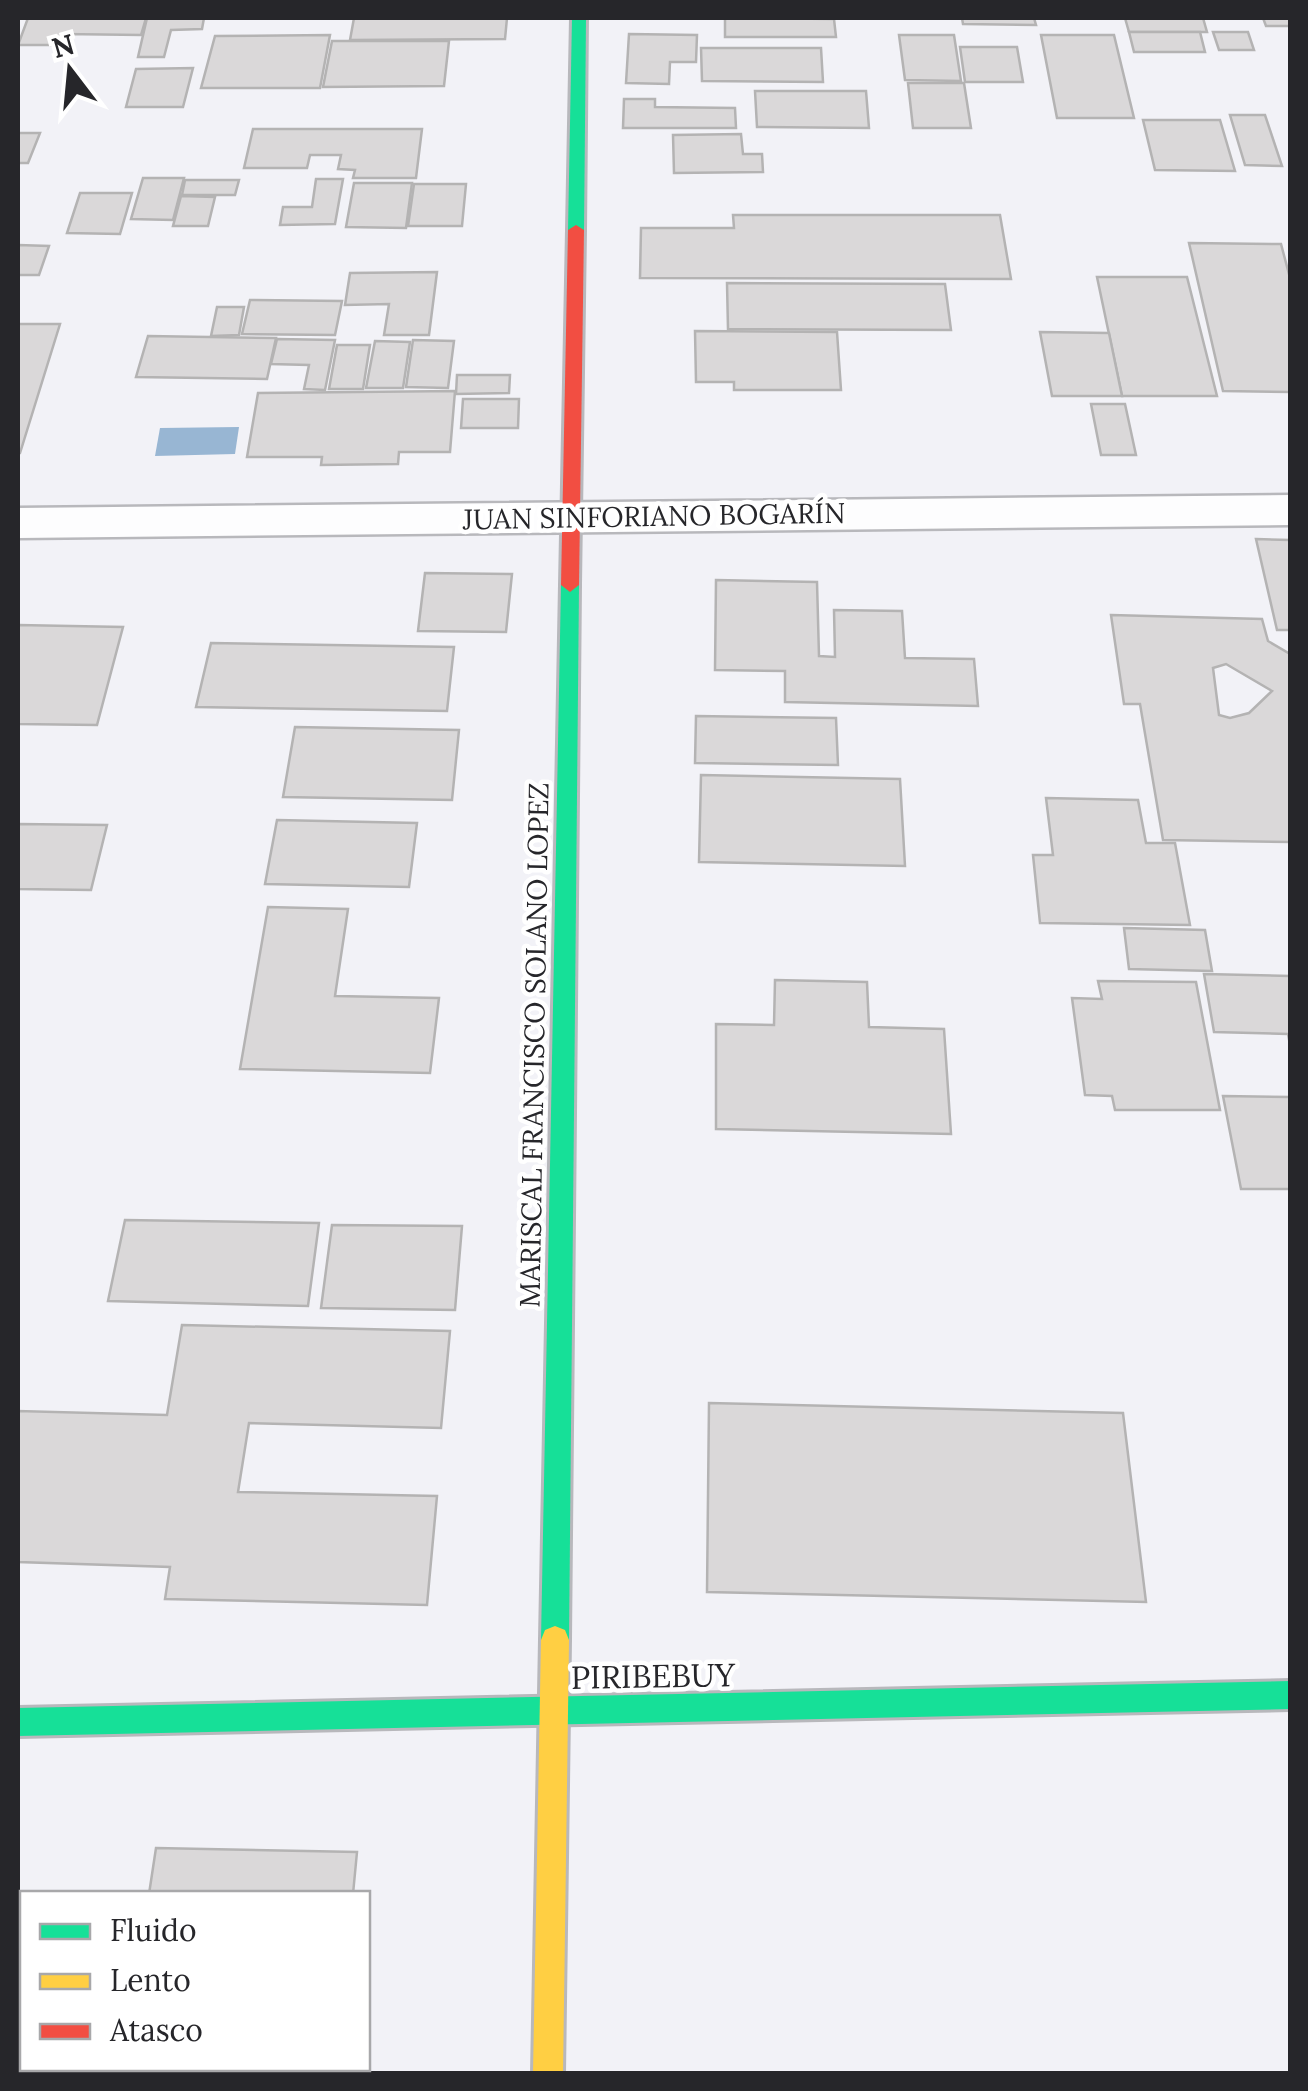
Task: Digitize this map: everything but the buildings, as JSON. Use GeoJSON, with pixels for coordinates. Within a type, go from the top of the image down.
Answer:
{"type":"FeatureCollection","features":[{"type":"Feature","properties":{"kind":"street","name":"MARISCAL FRANCISCO SOLANO LOPEZ"},"geometry":{"type":"LineString","coordinates":[[548,2074],[579,18]]}},
{"type":"Feature","properties":{"kind":"street","name":"JUAN SINFORIANO BOGARÍN"},"geometry":{"type":"LineString","coordinates":[[18,522],[1290,510]]}},
{"type":"Feature","properties":{"kind":"street","name":"PIRIBEBUY"},"geometry":{"type":"LineString","coordinates":[[18,1722],[1290,1695]]}},
{"type":"Feature","properties":{"kind":"water"},"geometry":{"type":"Polygon","coordinates":[[[239,427],[235,454],[155,456],[160,428],[239,427]]]}},
{"type":"Feature","properties":{"kind":"traffic: fast"},"geometry":{"type":"LineString","coordinates":[[576,230],[579,18]]}},
{"type":"Feature","properties":{"kind":"traffic: fast"},"geometry":{"type":"LineString","coordinates":[[555,1640],[570,585]]}},
{"type":"Feature","properties":{"kind":"traffic: fast"},"geometry":{"type":"LineString","coordinates":[[18,1722],[1290,1695]]}},
{"type":"Feature","properties":{"kind":"traffic: slow"},"geometry":{"type":"LineString","coordinates":[[548,2074],[555,1640]]}},
{"type":"Feature","properties":{"kind":"traffic: jam"},"geometry":{"type":"LineString","coordinates":[[570,585],[576,230]]}}]}
